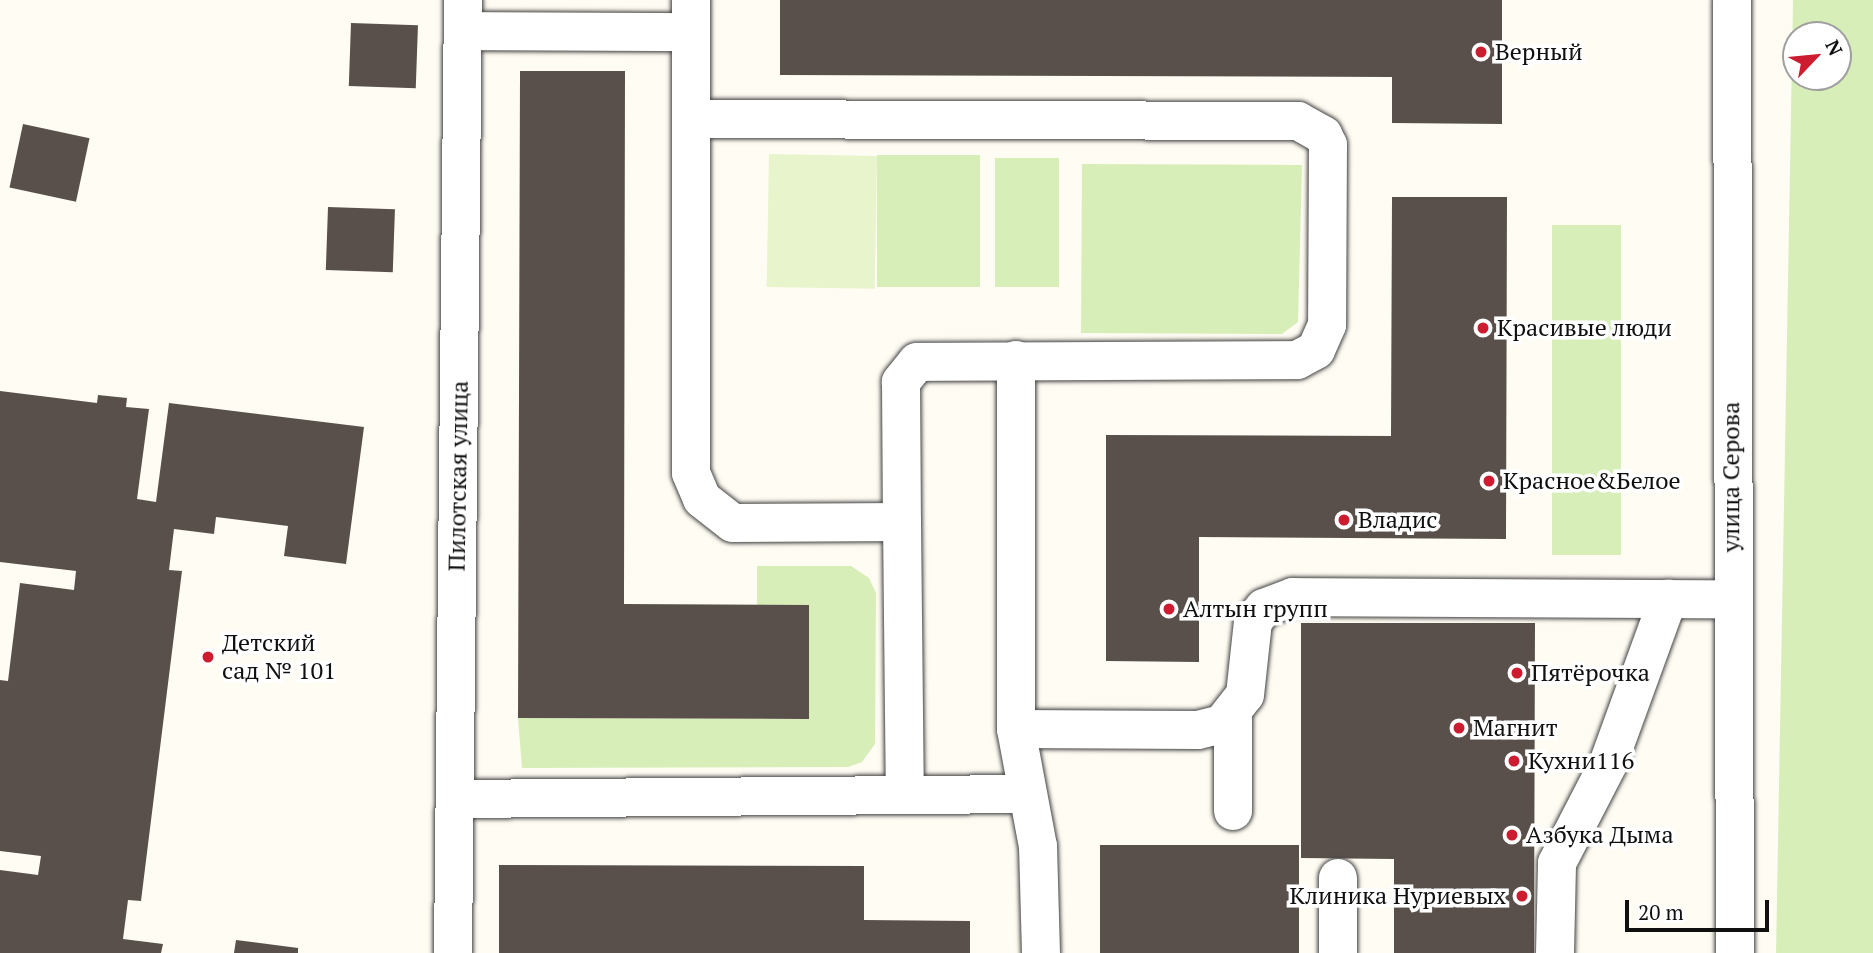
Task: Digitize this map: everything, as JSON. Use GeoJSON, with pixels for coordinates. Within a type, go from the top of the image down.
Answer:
{"type":"FeatureCollection","features":[{"type":"Feature","properties":{"kind":"street","name":"улица Серова"},"geometry":{"type":"LineString","coordinates":[[1732,0],[1730,599],[1735,953]]}},
{"type":"Feature","properties":{"kind":"street"},"geometry":{"type":"LineString","coordinates":[[463,15],[691,16],[690,464],[697,490],[714,512],[733,523],[902,522]]}},
{"type":"Feature","properties":{"kind":"street","name":"Пилотская улица"},"geometry":{"type":"LineString","coordinates":[[453,953],[463,15]]}},
{"type":"Feature","properties":{"kind":"street"},"geometry":{"type":"LineString","coordinates":[[691,118],[1298,121],[1323,135],[1328,145],[1327,325],[1311,354],[1297,360],[921,360],[904,374],[902,522],[905,795]]}},
{"type":"Feature","properties":{"kind":"street"},"geometry":{"type":"LineString","coordinates":[[1016,359],[1016,729],[1038,846],[1041,953]]}},
{"type":"Feature","properties":{"kind":"street"},"geometry":{"type":"LineString","coordinates":[[1555,953],[1557,863],[1608,764],[1668,599]]}},
{"type":"Feature","properties":{"kind":"street"},"geometry":{"type":"LineString","coordinates":[[1233,811],[1233,716],[1245,695],[1253,621],[1278,600],[1730,599]]}},
{"type":"Feature","properties":{"kind":"street"},"geometry":{"type":"LineString","coordinates":[[1016,729],[1198,730],[1233,716]]}},
{"type":"Feature","properties":{"kind":"street"},"geometry":{"type":"LineString","coordinates":[[455,799],[1027,794]]}},
{"type":"Feature","properties":{"kind":"street"},"geometry":{"type":"LineString","coordinates":[[1338,878],[1338,953]]}},
{"type":"Feature","properties":{"kind":"green space"},"geometry":{"type":"Polygon","coordinates":[[[1793,0],[1873,0],[1873,953],[1776,953],[1791,91],[1852,91],[1852,21],[1793,21],[1793,0]]]}},
{"type":"Feature","properties":{"kind":"green space"},"geometry":{"type":"Polygon","coordinates":[[[769,154],[877,156],[875,289],[767,287],[769,154]]]}},
{"type":"Feature","properties":{"kind":"green space"},"geometry":{"type":"Polygon","coordinates":[[[877,155],[980,155],[980,287],[877,287],[877,155]]]}},
{"type":"Feature","properties":{"kind":"green space"},"geometry":{"type":"Polygon","coordinates":[[[995,158],[1059,158],[1059,287],[995,287],[995,158]]]}},
{"type":"Feature","properties":{"kind":"green space"},"geometry":{"type":"Polygon","coordinates":[[[1082,164],[1302,165],[1298,322],[1282,334],[1081,333],[1082,164]]]}},
{"type":"Feature","properties":{"kind":"green space"},"geometry":{"type":"Polygon","coordinates":[[[1552,225],[1621,225],[1621,555],[1552,555],[1552,225]]]}},
{"type":"Feature","properties":{"kind":"green space"},"geometry":{"type":"Polygon","coordinates":[[[757,566],[851,566],[869,578],[876,593],[875,744],[862,762],[848,767],[522,768],[518,718],[809,719],[809,605],[757,605],[757,566]]]}},
{"type":"Feature","properties":{"kind":"building"},"geometry":{"type":"Polygon","coordinates":[[[780,0],[1502,0],[1502,124],[1392,123],[1392,77],[780,75],[780,0]]]}},
{"type":"Feature","properties":{"kind":"building"},"geometry":{"type":"Polygon","coordinates":[[[351,23],[418,25],[416,88],[349,86],[351,23]]]}},
{"type":"Feature","properties":{"kind":"building"},"geometry":{"type":"Polygon","coordinates":[[[520,71],[625,71],[624,604],[809,605],[809,719],[518,718],[520,71]]]}},
{"type":"Feature","properties":{"kind":"building"},"geometry":{"type":"Polygon","coordinates":[[[23,124],[90,138],[76,202],[9,188],[23,124]]]}},
{"type":"Feature","properties":{"kind":"building"},"geometry":{"type":"Polygon","coordinates":[[[1392,197],[1507,197],[1506,539],[1199,537],[1199,662],[1106,661],[1106,435],[1391,436],[1392,197]]]}},
{"type":"Feature","properties":{"kind":"building"},"geometry":{"type":"Polygon","coordinates":[[[328,207],[395,209],[393,272],[326,270],[328,207]]]}},
{"type":"Feature","properties":{"kind":"building"},"geometry":{"type":"Polygon","coordinates":[[[0,391],[97,403],[98,395],[127,398],[126,407],[149,409],[137,499],[156,502],[169,403],[364,427],[346,564],[284,556],[288,526],[216,517],[214,534],[174,529],[169,570],[182,571],[141,901],[128,900],[123,939],[163,944],[161,953],[0,953],[0,870],[38,875],[41,856],[0,851],[0,680],[8,681],[20,583],[74,590],[76,571],[0,562],[0,391]]]}},
{"type":"Feature","properties":{"kind":"building"},"geometry":{"type":"Polygon","coordinates":[[[1301,623],[1535,623],[1534,953],[1394,953],[1394,859],[1301,858],[1301,623]]]}},
{"type":"Feature","properties":{"kind":"building"},"geometry":{"type":"Polygon","coordinates":[[[1100,845],[1299,845],[1299,953],[1100,953],[1100,845]]]}},
{"type":"Feature","properties":{"kind":"building"},"geometry":{"type":"Polygon","coordinates":[[[499,865],[864,866],[864,920],[970,921],[970,953],[499,953],[499,865]]]}},
{"type":"Feature","properties":{"kind":"building"},"geometry":{"type":"Polygon","coordinates":[[[236,940],[298,948],[298,953],[234,953],[236,940]]]}},
{"type":"Feature","properties":{"kind":"place","name":"Верный"},"geometry":{"type":"Point","coordinates":[1481,52]}},
{"type":"Feature","properties":{"kind":"place","name":"Красивые люди"},"geometry":{"type":"Point","coordinates":[1483,328]}},
{"type":"Feature","properties":{"kind":"place","name":"Красное&Белое"},"geometry":{"type":"Point","coordinates":[1489,481]}},
{"type":"Feature","properties":{"kind":"place","name":"Владис"},"geometry":{"type":"Point","coordinates":[1344,520]}},
{"type":"Feature","properties":{"kind":"place","name":"Алтын групп"},"geometry":{"type":"Point","coordinates":[1169,609]}},
{"type":"Feature","properties":{"kind":"place","name":"Детский сад № 101"},"geometry":{"type":"Point","coordinates":[208,657]}},
{"type":"Feature","properties":{"kind":"place","name":"Пятёрочка"},"geometry":{"type":"Point","coordinates":[1517,673]}},
{"type":"Feature","properties":{"kind":"place","name":"Магнит"},"geometry":{"type":"Point","coordinates":[1459,728]}},
{"type":"Feature","properties":{"kind":"place","name":"Кухни116"},"geometry":{"type":"Point","coordinates":[1514,761]}},
{"type":"Feature","properties":{"kind":"place","name":"Азбука Дыма"},"geometry":{"type":"Point","coordinates":[1512,835]}},
{"type":"Feature","properties":{"kind":"place","name":"Клиника Нуриевых"},"geometry":{"type":"Point","coordinates":[1522,896]}}]}
